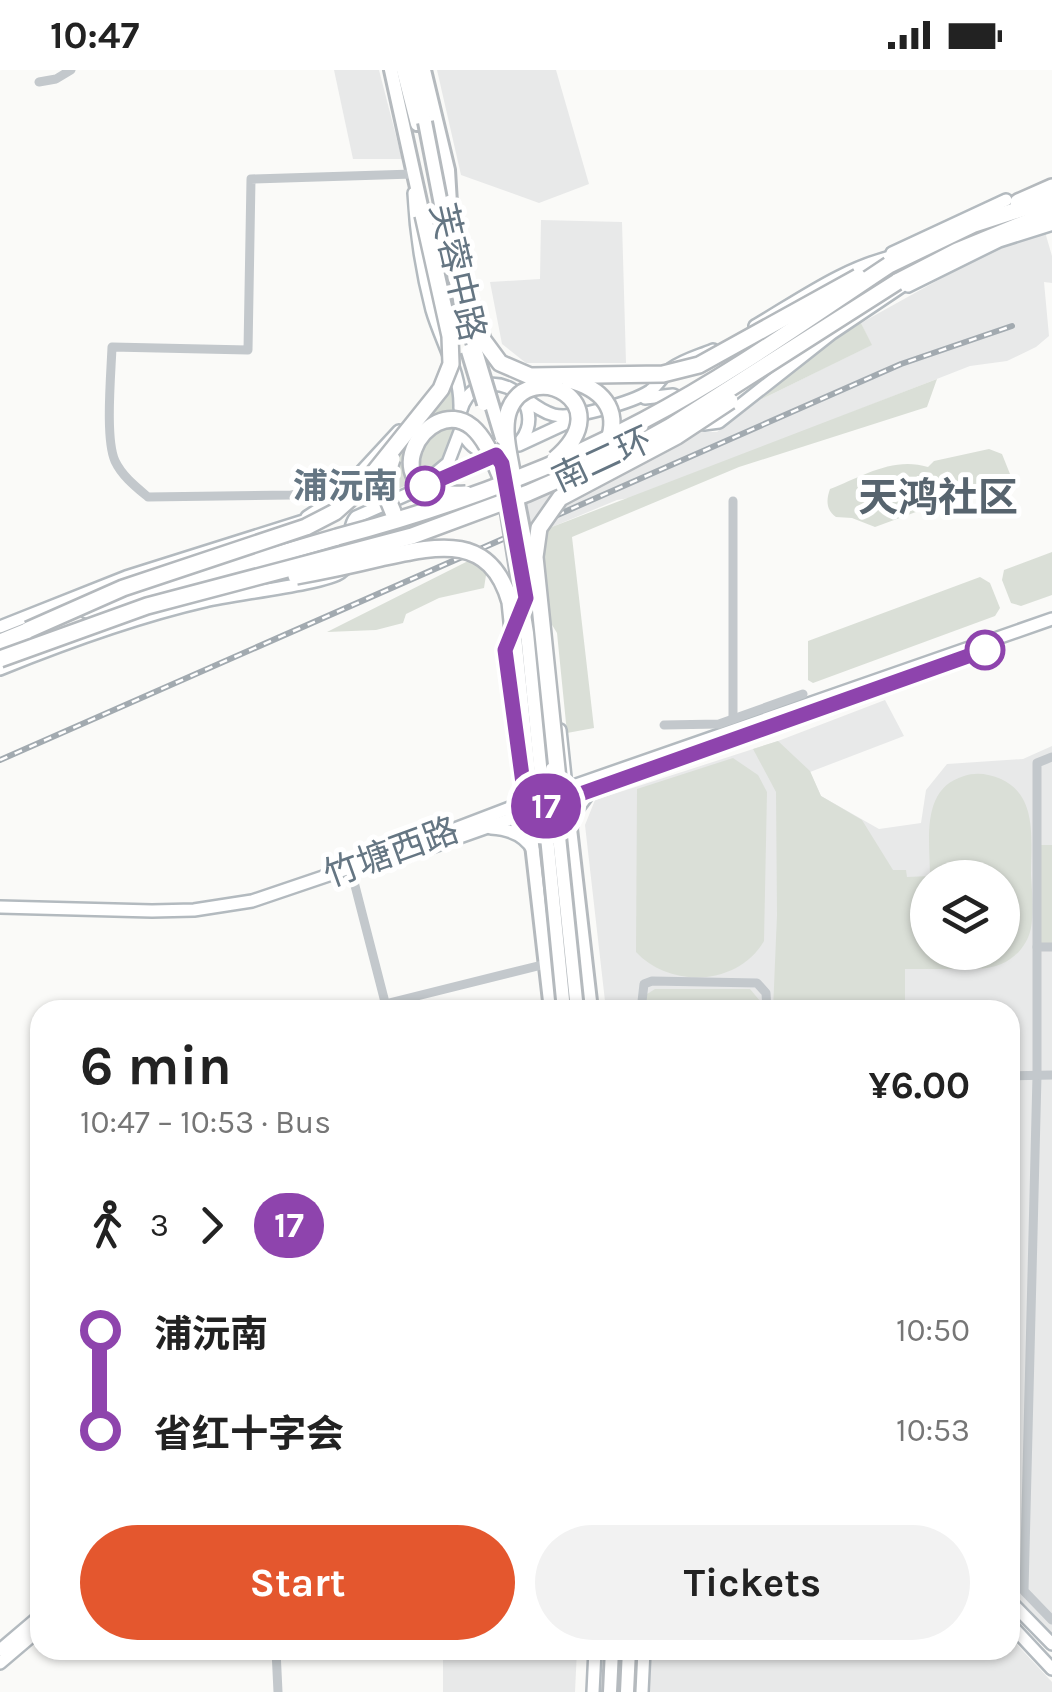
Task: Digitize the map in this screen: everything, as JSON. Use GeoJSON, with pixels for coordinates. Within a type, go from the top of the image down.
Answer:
{"type":"FeatureCollection","features":[{"type":"Feature","properties":{"kind":"highway"},"geometry":{"type":"LineString","coordinates":[[974,224],[1052,184]]}},
{"type":"Feature","properties":{"kind":"highway","name":"南二环"},"geometry":{"type":"LineString","coordinates":[[0,642],[204,574],[418,516],[588,449],[736,367],[882,263],[918,251],[974,224],[1052,199]]}},
{"type":"Feature","properties":{"kind":"highway"},"geometry":{"type":"LineString","coordinates":[[450,202],[467,291],[489,352],[519,374],[664,374],[699,365],[740,346],[882,263]]}},
{"type":"Feature","properties":{"kind":"highway"},"geometry":{"type":"LineString","coordinates":[[28,630],[123,588],[321,520],[360,490],[440,390],[451,364],[450,336],[423,215]]}},
{"type":"Feature","properties":{"kind":"highway","name":"南二环"},"geometry":{"type":"LineString","coordinates":[[0,659],[94,624],[444,524],[578,472],[671,426],[926,268],[1016,226],[1051,220]]}},
{"type":"Feature","properties":{"kind":"highway"},"geometry":{"type":"LineString","coordinates":[[562,791],[535,557],[536,537],[544,516],[560,498],[644,455],[721,408],[806,340]]}},
{"type":"Feature","properties":{"kind":"highway"},"geometry":{"type":"LineString","coordinates":[[549,377],[592,387],[604,397],[612,414],[606,445],[578,472]]}},
{"type":"Feature","properties":{"kind":"highway"},"geometry":{"type":"LineString","coordinates":[[505,470],[510,408],[521,393],[550,386],[560,388],[574,400],[580,427],[570,444],[542,468]]}},
{"type":"Feature","properties":{"kind":"highway"},"geometry":{"type":"LineString","coordinates":[[480,492],[437,494],[416,480],[410,458],[418,438],[445,420],[455,419],[470,426],[483,439],[505,470]]}},
{"type":"Feature","properties":{"kind":"highway"},"geometry":{"type":"LineString","coordinates":[[402,437],[384,481],[386,500],[408,522],[444,524]]}},
{"type":"Feature","properties":{"kind":"highway"},"geometry":{"type":"LineString","coordinates":[[203,592],[438,547],[452,546],[474,554],[500,578],[510,602],[529,804]]}},
{"type":"Feature","properties":{"kind":"main road"},"geometry":{"type":"LineString","coordinates":[[391,70],[423,215]]}},
{"type":"Feature","properties":{"kind":"main road"},"geometry":{"type":"LineString","coordinates":[[403,70],[421,123]]}},
{"type":"Feature","properties":{"kind":"main road","name":"芙蓉中路"},"geometry":{"type":"LineString","coordinates":[[414,70],[421,123],[458,292],[505,470]]}},
{"type":"Feature","properties":{"kind":"main road"},"geometry":{"type":"LineString","coordinates":[[424,70],[448,170],[450,202]]}},
{"type":"Feature","properties":{"kind":"main road"},"geometry":{"type":"LineString","coordinates":[[505,470],[523,599],[563,1000]]}},
{"type":"Feature","properties":{"kind":"main road"},"geometry":{"type":"LineString","coordinates":[[505,470],[524,525],[538,622],[576,1000]]}},
{"type":"Feature","properties":{"kind":"main road"},"geometry":{"type":"LineString","coordinates":[[562,791],[569,820],[589,1000]]}},
{"type":"Feature","properties":{"kind":"main road"},"geometry":{"type":"LineString","coordinates":[[529,804],[550,1000]]}},
{"type":"Feature","properties":{"kind":"main road"},"geometry":{"type":"LineString","coordinates":[[610,1692],[612,1660]]}},
{"type":"Feature","properties":{"kind":"main road"},"geometry":{"type":"LineString","coordinates":[[627,1692],[629,1660]]}},
{"type":"Feature","properties":{"kind":"street"},"geometry":{"type":"LineString","coordinates":[[40,82],[56,80],[71,70]]}},
{"type":"Feature","properties":{"kind":"street"},"geometry":{"type":"LineString","coordinates":[[444,346],[455,355],[479,350],[486,342],[448,170]]}},
{"type":"Feature","properties":{"kind":"street"},"geometry":{"type":"LineString","coordinates":[[0,627],[126,577],[295,522],[374,502],[432,478],[448,463],[461,429],[458,376],[431,306],[421,257],[413,174],[252,178],[248,350],[112,347],[110,413],[114,459],[148,497],[291,495],[330,489],[338,497]]}},
{"type":"Feature","properties":{"kind":"street"},"geometry":{"type":"LineString","coordinates":[[460,413],[470,394],[488,384],[498,384],[549,414],[567,416],[644,394],[670,369],[720,346],[834,279],[882,263],[1006,200],[1052,184]]}},
{"type":"Feature","properties":{"kind":"street"},"geometry":{"type":"LineString","coordinates":[[974,224],[1006,200]]}},
{"type":"Feature","properties":{"kind":"street"},"geometry":{"type":"LineString","coordinates":[[0,669],[146,616],[232,595],[331,578],[346,569],[353,557],[350,527],[356,517],[562,424],[662,395],[679,396],[704,424],[718,422],[896,288],[1051,220]]}},
{"type":"Feature","properties":{"kind":"street"},"geometry":{"type":"LineString","coordinates":[[486,329],[529,414],[528,430],[499,452]]}},
{"type":"Feature","properties":{"kind":"street"},"geometry":{"type":"LineString","coordinates":[[295,522],[338,497],[393,438],[439,380],[458,376]]}},
{"type":"Feature","properties":{"kind":"street"},"geometry":{"type":"LineString","coordinates":[[461,429],[472,445],[499,452]]}},
{"type":"Feature","properties":{"kind":"street"},"geometry":{"type":"LineString","coordinates":[[499,452],[505,470]]}},
{"type":"Feature","properties":{"kind":"street"},"geometry":{"type":"LineString","coordinates":[[733,500],[733,720]]}},
{"type":"Feature","properties":{"kind":"street"},"geometry":{"type":"LineString","coordinates":[[521,548],[549,770],[562,791]]}},
{"type":"Feature","properties":{"kind":"street"},"geometry":{"type":"LineString","coordinates":[[529,604],[544,771],[529,804]]}},
{"type":"Feature","properties":{"kind":"street"},"geometry":{"type":"LineString","coordinates":[[529,604],[505,650],[529,804]]}},
{"type":"Feature","properties":{"kind":"street","name":"竹塘西路"},"geometry":{"type":"LineString","coordinates":[[0,910],[200,916],[254,906],[482,829],[562,791],[594,784],[1052,622]]}},
{"type":"Feature","properties":{"kind":"street"},"geometry":{"type":"LineString","coordinates":[[664,725],[719,724],[803,694]]}},
{"type":"Feature","properties":{"kind":"street"},"geometry":{"type":"LineString","coordinates":[[1052,757],[1037,763],[1036,1076],[1024,1590],[1052,1620]]}},
{"type":"Feature","properties":{"kind":"street"},"geometry":{"type":"LineString","coordinates":[[571,838],[576,812],[594,784]]}},
{"type":"Feature","properties":{"kind":"street","name":"竹塘西路"},"geometry":{"type":"LineString","coordinates":[[0,910],[152,911],[222,907],[281,892],[529,804]]}},
{"type":"Feature","properties":{"kind":"street"},"geometry":{"type":"LineString","coordinates":[[482,829],[511,830],[533,850]]}},
{"type":"Feature","properties":{"kind":"street"},"geometry":{"type":"LineString","coordinates":[[352,874],[384,1000]]}},
{"type":"Feature","properties":{"kind":"street"},"geometry":{"type":"LineString","coordinates":[[1036,947],[1052,947]]}},
{"type":"Feature","properties":{"kind":"street"},"geometry":{"type":"LineString","coordinates":[[412,1000],[546,964]]}},
{"type":"Feature","properties":{"kind":"street"},"geometry":{"type":"LineString","coordinates":[[641,1000],[644,984],[652,982],[757,982],[766,1000]]}},
{"type":"Feature","properties":{"kind":"street"},"geometry":{"type":"LineString","coordinates":[[1020,1076],[1052,1075]]}},
{"type":"Feature","properties":{"kind":"street"},"geometry":{"type":"LineString","coordinates":[[1020,1611],[1052,1644]]}},
{"type":"Feature","properties":{"kind":"street"},"geometry":{"type":"LineString","coordinates":[[0,1650],[30,1624]]}},
{"type":"Feature","properties":{"kind":"street"},"geometry":{"type":"LineString","coordinates":[[1020,1635],[1052,1669]]}},
{"type":"Feature","properties":{"kind":"street"},"geometry":{"type":"LineString","coordinates":[[0,1663],[30,1638]]}},
{"type":"Feature","properties":{"kind":"street"},"geometry":{"type":"LineString","coordinates":[[276,1660],[278,1692]]}},
{"type":"Feature","properties":{"kind":"street"},"geometry":{"type":"LineString","coordinates":[[593,1692],[595,1660]]}},
{"type":"Feature","properties":{"kind":"street"},"geometry":{"type":"LineString","coordinates":[[642,1692],[644,1660]]}},
{"type":"Feature","properties":{"kind":"shaded area"},"geometry":{"type":"Polygon","coordinates":[[[334,70],[379,70],[402,159],[353,159],[334,70]]]}},
{"type":"Feature","properties":{"kind":"shaded area"},"geometry":{"type":"Polygon","coordinates":[[[437,70],[556,70],[589,184],[539,203],[461,175],[437,70]]]}},
{"type":"Feature","properties":{"kind":"shaded area"},"geometry":{"type":"Polygon","coordinates":[[[541,220],[622,222],[626,363],[526,363],[502,344],[490,282],[540,279],[541,220]]]}},
{"type":"Feature","properties":{"kind":"shaded area"},"geometry":{"type":"Polygon","coordinates":[[[1045,232],[1052,256],[1052,283],[1044,282],[1049,336],[1036,347],[1007,361],[970,366],[528,537],[520,498],[699,432],[717,432],[760,400],[871,345],[861,323],[983,255],[1045,232]]]}},
{"type":"Feature","properties":{"kind":"shaded area"},"geometry":{"type":"Polygon","coordinates":[[[861,323],[872,345],[760,400],[822,348],[861,323]]]}},
{"type":"Feature","properties":{"kind":"shaded area"},"geometry":{"type":"Polygon","coordinates":[[[937,379],[927,407],[739,467],[572,537],[594,728],[567,733],[557,633],[546,615],[540,544],[544,530],[937,379]]]}},
{"type":"Feature","properties":{"kind":"shaded area"},"geometry":{"type":"Polygon","coordinates":[[[454,382],[455,434],[436,467],[400,488],[353,504],[454,382]]]}},
{"type":"Feature","properties":{"kind":"shaded area"},"geometry":{"type":"Polygon","coordinates":[[[989,449],[1002,454],[1010,474],[1006,479],[875,527],[852,518],[836,517],[829,508],[830,489],[877,469],[902,464],[928,467],[934,461],[989,449]]]}},
{"type":"Feature","properties":{"kind":"shaded area"},"geometry":{"type":"Polygon","coordinates":[[[1052,552],[1052,595],[1021,606],[1011,603],[1002,580],[1004,570],[1052,552]]]}},
{"type":"Feature","properties":{"kind":"shaded area"},"geometry":{"type":"Polygon","coordinates":[[[472,559],[487,569],[484,588],[439,598],[406,614],[403,623],[376,630],[327,632],[472,559]]]}},
{"type":"Feature","properties":{"kind":"shaded area"},"geometry":{"type":"Polygon","coordinates":[[[980,577],[990,583],[1000,608],[995,616],[813,683],[808,680],[808,641],[980,577]]]}},
{"type":"Feature","properties":{"kind":"shaded area"},"geometry":{"type":"Polygon","coordinates":[[[885,700],[904,736],[810,772],[821,796],[879,829],[921,823],[926,790],[947,764],[1023,759],[1052,746],[1052,1633],[1020,1599],[1020,1000],[605,1000],[585,825],[595,800],[778,741],[885,700]]]}},
{"type":"Feature","properties":{"kind":"shaded area"},"geometry":{"type":"Polygon","coordinates":[[[778,741],[810,771],[821,796],[862,820],[893,870],[906,870],[910,877],[910,969],[905,969],[905,1000],[773,1000],[776,792],[753,749],[778,741]]]}},
{"type":"Feature","properties":{"kind":"shaded area"},"geometry":{"type":"Polygon","coordinates":[[[733,758],[758,775],[767,792],[764,941],[738,967],[721,974],[685,977],[650,964],[636,952],[637,789],[733,758]]]}},
{"type":"Feature","properties":{"kind":"shaded area"},"geometry":{"type":"Polygon","coordinates":[[[969,775],[1001,779],[1013,787],[1027,808],[1033,908],[1031,928],[1021,949],[1020,860],[930,860],[934,804],[950,783],[969,775]]]}},
{"type":"Feature","properties":{"kind":"shaded area"},"geometry":{"type":"Polygon","coordinates":[[[1040,845],[1052,845],[1052,943],[1040,943],[1040,845]]]}},
{"type":"Feature","properties":{"kind":"shaded area"},"geometry":{"type":"Polygon","coordinates":[[[655,989],[750,989],[759,1000],[644,1000],[655,989]]]}},
{"type":"Feature","properties":{"kind":"shaded area"},"geometry":{"type":"Polygon","coordinates":[[[1020,1648],[1052,1682],[1052,1692],[649,1692],[651,1660],[1020,1660],[1020,1648]]]}},
{"type":"Feature","properties":{"kind":"shaded area"},"geometry":{"type":"Polygon","coordinates":[[[443,1660],[577,1660],[575,1692],[443,1692],[443,1660]]]}},
{"type":"Feature","properties":{"kind":"railway"},"geometry":{"type":"LineString","coordinates":[[0,760],[901,364],[1012,326]]}},
{"type":"Feature","properties":{"kind":"bus line","name":"17"},"geometry":{"type":"LineString","coordinates":[[425,486],[496,455],[502,464],[526,598],[505,650],[527,813],[985,650]]}},
{"type":"Feature","properties":{"kind":"place","name":"浦沅南"},"geometry":{"type":"Point","coordinates":[425,486]}},
{"type":"Feature","properties":{"kind":"district","name":"天鸿社区"},"geometry":{"type":"Point","coordinates":[938,497]}}]}
